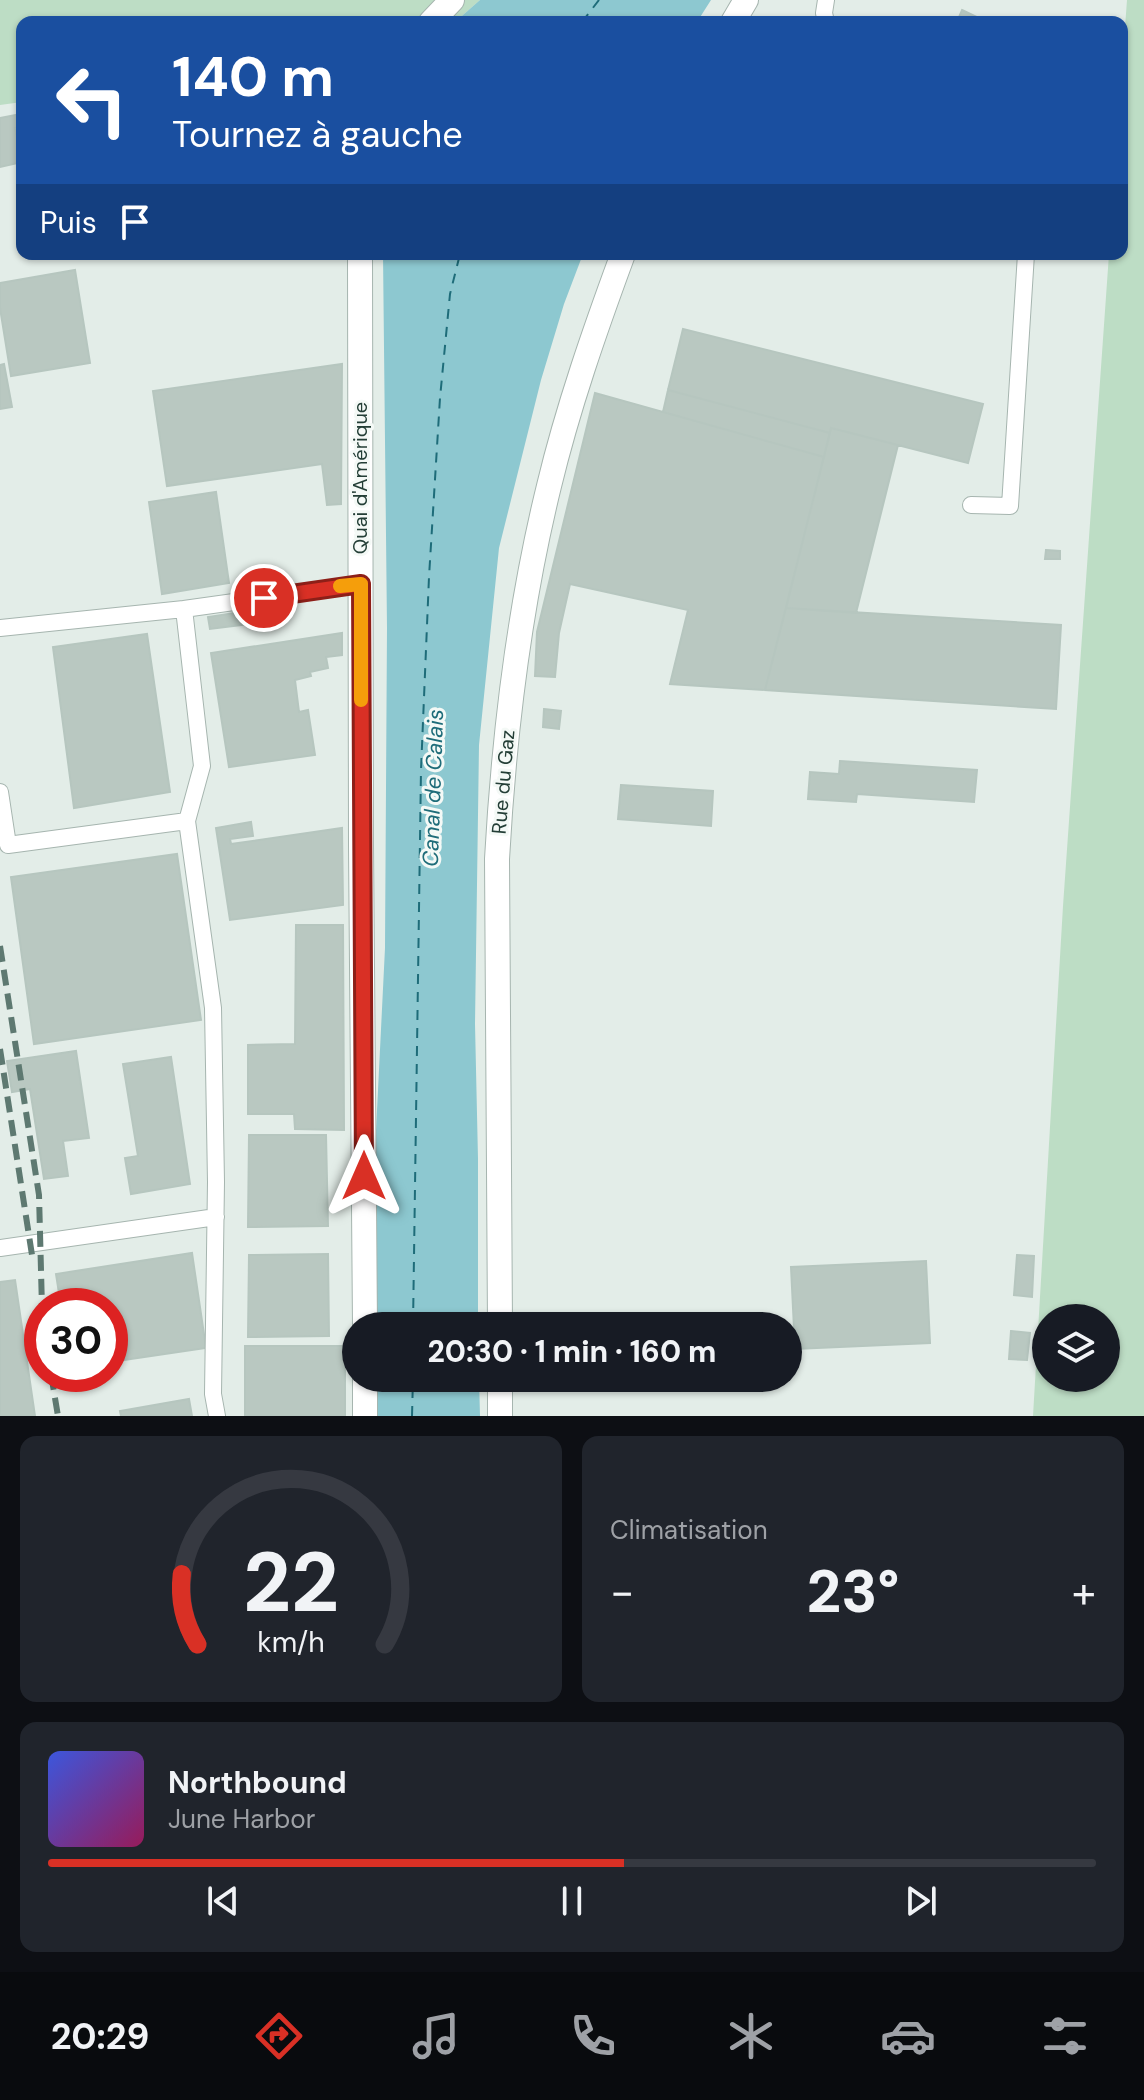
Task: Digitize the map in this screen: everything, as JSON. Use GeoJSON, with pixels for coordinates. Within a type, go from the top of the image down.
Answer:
{"type":"FeatureCollection","features":[{"type":"Feature","properties":{"kind":"street"},"geometry":{"type":"LineString","coordinates":[[437,16],[452,0]]}},
{"type":"Feature","properties":{"kind":"street","name":"Quai d'Amérique"},"geometry":{"type":"LineString","coordinates":[[360,260],[365,1312]]}},
{"type":"Feature","properties":{"kind":"street","name":"Rue du Gaz"},"geometry":{"type":"LineString","coordinates":[[500,1312],[497,859],[510,707],[532,559],[549,485],[584,363],[621,260]]}},
{"type":"Feature","properties":{"kind":"street"},"geometry":{"type":"LineString","coordinates":[[365,1392],[365,1416]]}},
{"type":"Feature","properties":{"kind":"street"},"geometry":{"type":"LineString","coordinates":[[500,1392],[500,1416]]}},
{"type":"Feature","properties":{"kind":"lane"},"geometry":{"type":"LineString","coordinates":[[971,505],[1010,506],[1026,260]]}},
{"type":"Feature","properties":{"kind":"lane"},"geometry":{"type":"LineString","coordinates":[[0,628],[184,609],[361,584]]}},
{"type":"Feature","properties":{"kind":"lane"},"geometry":{"type":"LineString","coordinates":[[184,609],[202,766],[187,821],[213,1008],[216,1217],[213,1394],[217,1416]]}},
{"type":"Feature","properties":{"kind":"lane"},"geometry":{"type":"LineString","coordinates":[[0,792],[8,845],[187,821]]}},
{"type":"Feature","properties":{"kind":"lane"},"geometry":{"type":"LineString","coordinates":[[0,1248],[216,1217]]}},
{"type":"Feature","properties":{"kind":"green space"},"geometry":{"type":"Polygon","coordinates":[[[0,0],[480,0],[462,16],[16,16],[16,103],[0,105],[0,0]]]}},
{"type":"Feature","properties":{"kind":"green space"},"geometry":{"type":"Polygon","coordinates":[[[1127,0],[1144,0],[1144,1416],[1033,1416],[1034,1392],[1120,1392],[1120,1304],[1040,1304],[1063,906],[1109,260],[1128,260],[1127,0]]]}},
{"type":"Feature","properties":{"kind":"water"},"geometry":{"type":"Polygon","coordinates":[[[480,0],[711,0],[701,16],[462,16],[480,0]]]}},
{"type":"Feature","properties":{"kind":"water","name":"Canal de Calais"},"geometry":{"type":"Polygon","coordinates":[[[383,260],[581,260],[541,380],[499,548],[479,745],[475,1024],[478,1312],[377,1312],[375,1151],[385,948],[387,628],[383,260]]]}},
{"type":"Feature","properties":{"kind":"water"},"geometry":{"type":"Polygon","coordinates":[[[377,1392],[479,1392],[480,1416],[377,1416],[377,1392]]]}},
{"type":"Feature","properties":{"kind":"building"},"geometry":{"type":"Polygon","coordinates":[[[962,10],[974,16],[960,16],[962,10]]]}},
{"type":"Feature","properties":{"kind":"building"},"geometry":{"type":"Polygon","coordinates":[[[16,115],[16,163],[0,167],[0,118],[16,115]]]}},
{"type":"Feature","properties":{"kind":"building"},"geometry":{"type":"Polygon","coordinates":[[[75,270],[90,363],[11,376],[0,308],[0,283],[75,270]]]}},
{"type":"Feature","properties":{"kind":"building"},"geometry":{"type":"Polygon","coordinates":[[[683,329],[983,404],[968,463],[831,428],[830,433],[668,390],[683,329]]]}},
{"type":"Feature","properties":{"kind":"building"},"geometry":{"type":"Polygon","coordinates":[[[4,364],[12,407],[0,409],[0,365],[4,364]]]}},
{"type":"Feature","properties":{"kind":"building"},"geometry":{"type":"Polygon","coordinates":[[[342,364],[341,504],[327,505],[322,464],[167,486],[153,391],[342,364]]]}},
{"type":"Feature","properties":{"kind":"building"},"geometry":{"type":"Polygon","coordinates":[[[668,390],[830,433],[824,457],[663,412],[668,390]]]}},
{"type":"Feature","properties":{"kind":"building"},"geometry":{"type":"Polygon","coordinates":[[[595,393],[824,457],[765,690],[670,684],[688,610],[570,584],[559,633],[555,677],[535,676],[537,632],[595,393]]]}},
{"type":"Feature","properties":{"kind":"building"},"geometry":{"type":"Polygon","coordinates":[[[831,428],[898,445],[856,613],[786,608],[831,428]]]}},
{"type":"Feature","properties":{"kind":"building"},"geometry":{"type":"Polygon","coordinates":[[[216,492],[229,583],[162,594],[149,502],[216,492]]]}},
{"type":"Feature","properties":{"kind":"building"},"geometry":{"type":"Polygon","coordinates":[[[1046,550],[1060,551],[1060,559],[1045,559],[1046,550]]]}},
{"type":"Feature","properties":{"kind":"building"},"geometry":{"type":"Polygon","coordinates":[[[786,608],[1061,625],[1056,709],[765,690],[786,608]]]}},
{"type":"Feature","properties":{"kind":"building"},"geometry":{"type":"Polygon","coordinates":[[[255,610],[257,623],[210,629],[208,617],[255,610]]]}},
{"type":"Feature","properties":{"kind":"building"},"geometry":{"type":"Polygon","coordinates":[[[342,633],[342,655],[326,657],[328,668],[295,680],[299,712],[308,710],[315,755],[229,767],[211,653],[342,633]]]}},
{"type":"Feature","properties":{"kind":"building"},"geometry":{"type":"Polygon","coordinates":[[[147,634],[170,792],[74,808],[53,647],[147,634]]]}},
{"type":"Feature","properties":{"kind":"building"},"geometry":{"type":"Polygon","coordinates":[[[544,709],[561,711],[559,729],[543,727],[544,709]]]}},
{"type":"Feature","properties":{"kind":"building"},"geometry":{"type":"Polygon","coordinates":[[[840,761],[977,770],[974,802],[857,794],[856,802],[808,799],[810,772],[839,774],[840,761]]]}},
{"type":"Feature","properties":{"kind":"building"},"geometry":{"type":"Polygon","coordinates":[[[621,785],[713,791],[711,826],[618,819],[621,785]]]}},
{"type":"Feature","properties":{"kind":"building"},"geometry":{"type":"Polygon","coordinates":[[[251,822],[253,836],[230,839],[231,844],[342,828],[343,905],[230,920],[216,828],[251,822]]]}},
{"type":"Feature","properties":{"kind":"building"},"geometry":{"type":"Polygon","coordinates":[[[177,854],[201,1020],[34,1044],[11,877],[177,854]]]}},
{"type":"Feature","properties":{"kind":"building"},"geometry":{"type":"Polygon","coordinates":[[[296,925],[343,925],[344,1130],[295,1129],[294,1114],[248,1114],[248,1045],[295,1044],[296,925]]]}},
{"type":"Feature","properties":{"kind":"building"},"geometry":{"type":"Polygon","coordinates":[[[76,1051],[89,1138],[63,1141],[68,1176],[44,1179],[30,1089],[12,1092],[7,1061],[76,1051]]]}},
{"type":"Feature","properties":{"kind":"building"},"geometry":{"type":"Polygon","coordinates":[[[171,1057],[190,1184],[131,1194],[125,1158],[138,1156],[123,1064],[171,1057]]]}},
{"type":"Feature","properties":{"kind":"building"},"geometry":{"type":"Polygon","coordinates":[[[249,1135],[326,1135],[328,1226],[248,1227],[249,1135]]]}},
{"type":"Feature","properties":{"kind":"building"},"geometry":{"type":"Polygon","coordinates":[[[192,1253],[206,1348],[128,1359],[128,1288],[58,1288],[56,1274],[192,1253]]]}},
{"type":"Feature","properties":{"kind":"building"},"geometry":{"type":"Polygon","coordinates":[[[328,1254],[329,1336],[248,1337],[249,1255],[328,1254]]]}},
{"type":"Feature","properties":{"kind":"building"},"geometry":{"type":"Polygon","coordinates":[[[1017,1255],[1034,1256],[1032,1297],[1014,1295],[1017,1255]]]}},
{"type":"Feature","properties":{"kind":"building"},"geometry":{"type":"Polygon","coordinates":[[[926,1261],[930,1343],[802,1349],[802,1312],[793,1312],[791,1267],[926,1261]]]}},
{"type":"Feature","properties":{"kind":"building"},"geometry":{"type":"Polygon","coordinates":[[[15,1280],[24,1341],[24,1392],[31,1392],[35,1416],[0,1416],[0,1282],[15,1280]]]}},
{"type":"Feature","properties":{"kind":"building"},"geometry":{"type":"Polygon","coordinates":[[[1011,1331],[1030,1333],[1027,1360],[1009,1359],[1011,1331]]]}},
{"type":"Feature","properties":{"kind":"building"},"geometry":{"type":"Polygon","coordinates":[[[245,1346],[342,1346],[345,1416],[245,1416],[245,1346]]]}},
{"type":"Feature","properties":{"kind":"building"},"geometry":{"type":"Polygon","coordinates":[[[189,1399],[192,1416],[121,1416],[120,1411],[189,1399]]]}},
{"type":"Feature","properties":{"kind":"ferry route"},"geometry":{"type":"LineString","coordinates":[[587,16],[599,0]]}},
{"type":"Feature","properties":{"kind":"ferry route"},"geometry":{"type":"LineString","coordinates":[[413,1312],[421,770],[429,577],[440,398],[450,294],[458,260]]}},
{"type":"Feature","properties":{"kind":"ferry route"},"geometry":{"type":"LineString","coordinates":[[412,1416],[413,1392]]}},
{"type":"Feature","properties":{"kind":"railway"},"geometry":{"type":"LineString","coordinates":[[0,946],[39,1195],[41,1288]]}},
{"type":"Feature","properties":{"kind":"railway"},"geometry":{"type":"LineString","coordinates":[[0,1049],[32,1255]]}},
{"type":"Feature","properties":{"kind":"railway"},"geometry":{"type":"LineString","coordinates":[[54,1392],[58,1416]]}},
{"type":"Feature","properties":{"kind":"slow traffic"},"geometry":{"type":"LineString","coordinates":[[340,586],[361,584],[361,700]]}},
{"type":"Feature","properties":{"kind":"route"},"geometry":{"type":"LineString","coordinates":[[264,598],[361,584],[364,1176]]}}]}
